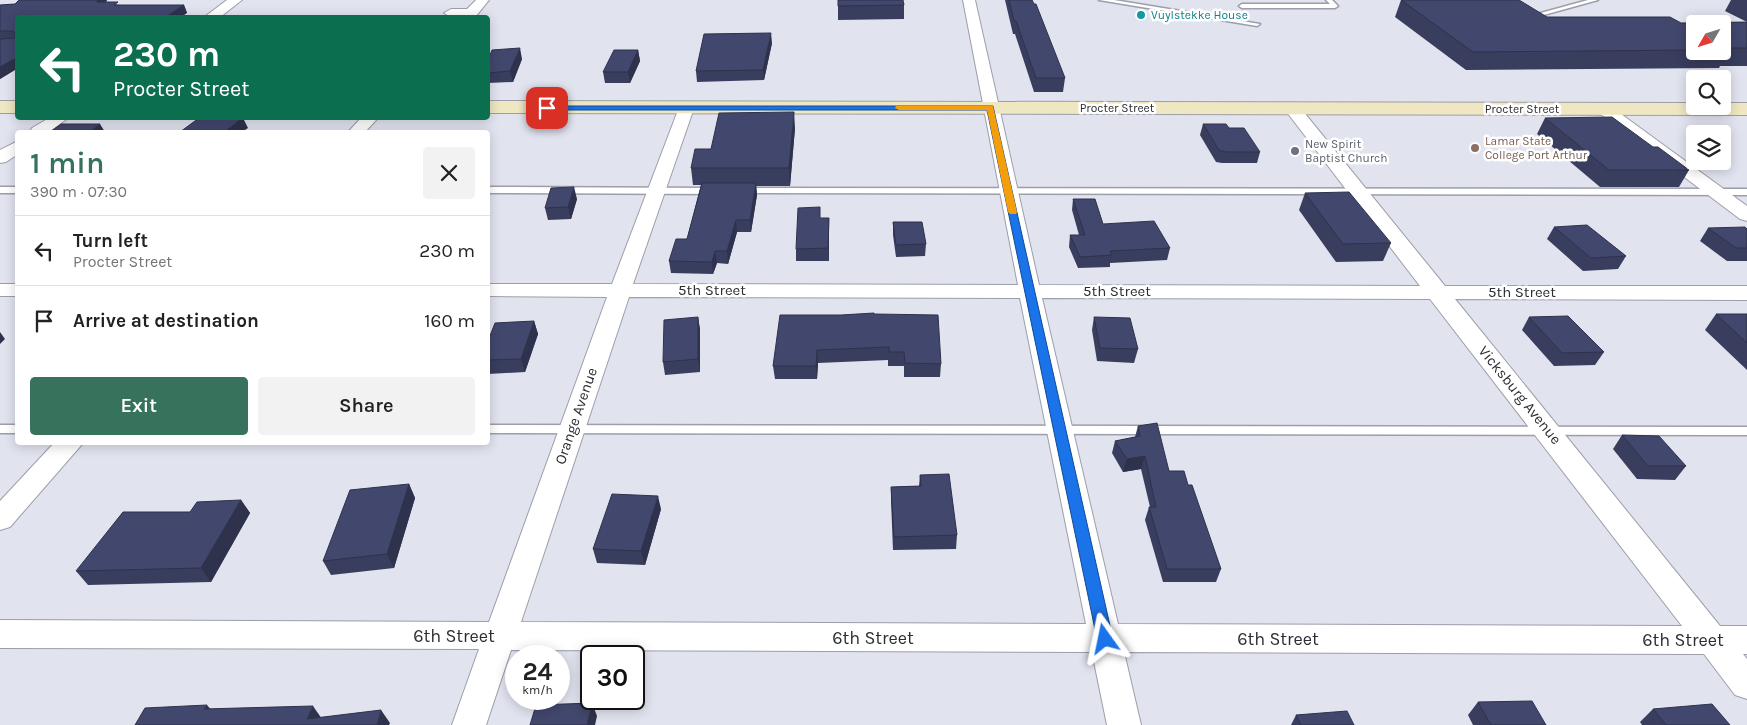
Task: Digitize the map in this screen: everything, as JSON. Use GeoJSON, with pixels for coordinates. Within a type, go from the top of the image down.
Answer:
{"type":"FeatureCollection","features":[{"type":"Feature","properties":{"kind":"main road"},"geometry":{"type":"LineString","coordinates":[[0,107],[15,107]]}},
{"type":"Feature","properties":{"kind":"main road","name":"Procter Street"},"geometry":{"type":"LineString","coordinates":[[490,107],[1747,109]]}},
{"type":"Feature","properties":{"kind":"street"},"geometry":{"type":"LineString","coordinates":[[214,15],[236,0]]}},
{"type":"Feature","properties":{"kind":"street"},"geometry":{"type":"LineString","coordinates":[[463,0],[451,13],[471,13],[483,0]]}},
{"type":"Feature","properties":{"kind":"street"},"geometry":{"type":"LineString","coordinates":[[969,0],[990,108],[1124,725]]}},
{"type":"Feature","properties":{"kind":"street","name":"Orange Avenue"},"geometry":{"type":"LineString","coordinates":[[468,725],[620,290],[686,108]]}},
{"type":"Feature","properties":{"kind":"street","name":"Vicksburg Avenue"},"geometry":{"type":"LineString","coordinates":[[1292,108],[1747,684]]}},
{"type":"Feature","properties":{"kind":"street"},"geometry":{"type":"LineString","coordinates":[[1604,109],[1747,215]]}},
{"type":"Feature","properties":{"kind":"street"},"geometry":{"type":"LineString","coordinates":[[41,130],[57,120]]}},
{"type":"Feature","properties":{"kind":"street"},"geometry":{"type":"LineString","coordinates":[[358,130],[368,120]]}},
{"type":"Feature","properties":{"kind":"street"},"geometry":{"type":"LineString","coordinates":[[0,158],[15,148]]}},
{"type":"Feature","properties":{"kind":"street"},"geometry":{"type":"LineString","coordinates":[[0,290],[15,290]]}},
{"type":"Feature","properties":{"kind":"street","name":"5th Street"},"geometry":{"type":"LineString","coordinates":[[490,290],[1747,293]]}},
{"type":"Feature","properties":{"kind":"street"},"geometry":{"type":"LineString","coordinates":[[0,520],[68,445]]}},
{"type":"Feature","properties":{"kind":"street","name":"6th Street"},"geometry":{"type":"LineString","coordinates":[[0,634],[1747,640]]}},
{"type":"Feature","properties":{"kind":"lane"},"geometry":{"type":"LineString","coordinates":[[1102,0],[1257,24]]}},
{"type":"Feature","properties":{"kind":"lane"},"geometry":{"type":"LineString","coordinates":[[1242,6],[1336,6],[1329,0]]}},
{"type":"Feature","properties":{"kind":"lane"},"geometry":{"type":"LineString","coordinates":[[1526,17],[1595,0]]}},
{"type":"Feature","properties":{"kind":"lane"},"geometry":{"type":"LineString","coordinates":[[0,190],[15,190]]}},
{"type":"Feature","properties":{"kind":"lane"},"geometry":{"type":"LineString","coordinates":[[490,190],[1747,192]]}},
{"type":"Feature","properties":{"kind":"lane"},"geometry":{"type":"LineString","coordinates":[[0,429],[15,429]]}},
{"type":"Feature","properties":{"kind":"lane"},"geometry":{"type":"LineString","coordinates":[[490,429],[1747,431]]}},
{"type":"Feature","properties":{"kind":"building"},"geometry":{"type":"Polygon","coordinates":[[[19,0],[98,0],[97,2],[118,2],[114,5],[184,5],[169,15],[15,15],[15,33],[13,31],[0,31],[0,5],[15,4],[19,0]]]}},
{"type":"Feature","properties":{"kind":"building"},"geometry":{"type":"Polygon","coordinates":[[[838,0],[903,0],[904,5],[838,6],[838,0]]]}},
{"type":"Feature","properties":{"kind":"building"},"geometry":{"type":"Polygon","coordinates":[[[1009,0],[1032,0],[1036,4],[1065,78],[1036,78],[1016,21],[1014,21],[1009,0]]]}},
{"type":"Feature","properties":{"kind":"building"},"geometry":{"type":"Polygon","coordinates":[[[1401,0],[1519,0],[1547,17],[1670,17],[1681,23],[1686,23],[1686,50],[1473,52],[1401,0]]]}},
{"type":"Feature","properties":{"kind":"building"},"geometry":{"type":"Polygon","coordinates":[[[1731,22],[1747,22],[1747,48],[1731,48],[1731,22]]]}},
{"type":"Feature","properties":{"kind":"building"},"geometry":{"type":"Polygon","coordinates":[[[771,33],[763,70],[696,71],[704,34],[771,33]]]}},
{"type":"Feature","properties":{"kind":"building"},"geometry":{"type":"Polygon","coordinates":[[[15,38],[15,59],[0,67],[0,39],[15,38]]]}},
{"type":"Feature","properties":{"kind":"building"},"geometry":{"type":"Polygon","coordinates":[[[520,48],[510,71],[490,73],[490,55],[492,50],[520,48]]]}},
{"type":"Feature","properties":{"kind":"building"},"geometry":{"type":"Polygon","coordinates":[[[614,50],[638,50],[628,72],[603,72],[614,50]]]}},
{"type":"Feature","properties":{"kind":"building"},"geometry":{"type":"Polygon","coordinates":[[[794,112],[789,168],[691,168],[695,149],[711,149],[719,113],[794,112]]]}},
{"type":"Feature","properties":{"kind":"building"},"geometry":{"type":"Polygon","coordinates":[[[1612,117],[1653,147],[1658,147],[1686,168],[1686,170],[1609,170],[1545,118],[1612,117]]]}},
{"type":"Feature","properties":{"kind":"building"},"geometry":{"type":"Polygon","coordinates":[[[196,120],[239,120],[227,130],[183,130],[196,120]]]}},
{"type":"Feature","properties":{"kind":"building"},"geometry":{"type":"Polygon","coordinates":[[[61,124],[100,124],[92,130],[53,130],[61,124]]]}},
{"type":"Feature","properties":{"kind":"building"},"geometry":{"type":"Polygon","coordinates":[[[1203,124],[1226,124],[1229,128],[1244,128],[1260,152],[1226,152],[1219,150],[1203,124]]]}},
{"type":"Feature","properties":{"kind":"building"},"geometry":{"type":"Polygon","coordinates":[[[702,183],[756,183],[750,220],[736,220],[727,251],[715,251],[712,262],[669,261],[676,239],[687,239],[702,183]]]}},
{"type":"Feature","properties":{"kind":"building"},"geometry":{"type":"Polygon","coordinates":[[[574,187],[568,207],[545,208],[551,188],[574,187]]]}},
{"type":"Feature","properties":{"kind":"building"},"geometry":{"type":"Polygon","coordinates":[[[1349,192],[1391,243],[1343,244],[1305,193],[1349,192]]]}},
{"type":"Feature","properties":{"kind":"building"},"geometry":{"type":"Polygon","coordinates":[[[1073,199],[1095,199],[1103,224],[1154,221],[1170,248],[1110,251],[1112,255],[1080,257],[1070,235],[1085,235],[1073,199]]]}},
{"type":"Feature","properties":{"kind":"building"},"geometry":{"type":"Polygon","coordinates":[[[820,207],[820,218],[829,218],[828,248],[796,249],[798,208],[820,207]]]}},
{"type":"Feature","properties":{"kind":"building"},"geometry":{"type":"Polygon","coordinates":[[[893,222],[922,222],[926,244],[896,245],[893,222]]]}},
{"type":"Feature","properties":{"kind":"building"},"geometry":{"type":"Polygon","coordinates":[[[1587,225],[1626,256],[1591,258],[1554,227],[1587,225]]]}},
{"type":"Feature","properties":{"kind":"building"},"geometry":{"type":"Polygon","coordinates":[[[1745,227],[1747,229],[1747,248],[1736,248],[1708,228],[1745,227]]]}},
{"type":"Feature","properties":{"kind":"building"},"geometry":{"type":"Polygon","coordinates":[[[874,313],[938,315],[941,364],[905,363],[904,352],[889,352],[889,347],[817,350],[816,366],[773,366],[780,315],[874,313]]]}},
{"type":"Feature","properties":{"kind":"building"},"geometry":{"type":"Polygon","coordinates":[[[1716,314],[1747,314],[1747,343],[1716,314]]]}},
{"type":"Feature","properties":{"kind":"building"},"geometry":{"type":"Polygon","coordinates":[[[1568,316],[1604,352],[1562,353],[1529,317],[1568,316]]]}},
{"type":"Feature","properties":{"kind":"building"},"geometry":{"type":"Polygon","coordinates":[[[698,317],[698,359],[663,362],[664,320],[698,317]]]}},
{"type":"Feature","properties":{"kind":"building"},"geometry":{"type":"Polygon","coordinates":[[[1094,317],[1130,318],[1138,349],[1100,348],[1094,317]]]}},
{"type":"Feature","properties":{"kind":"building"},"geometry":{"type":"Polygon","coordinates":[[[534,321],[521,359],[490,360],[490,336],[495,323],[534,321]]]}},
{"type":"Feature","properties":{"kind":"building"},"geometry":{"type":"Polygon","coordinates":[[[1157,423],[1169,471],[1184,471],[1188,485],[1192,485],[1221,569],[1167,569],[1149,507],[1156,507],[1145,456],[1127,459],[1115,441],[1140,436],[1138,426],[1157,423]]]}},
{"type":"Feature","properties":{"kind":"building"},"geometry":{"type":"Polygon","coordinates":[[[1622,435],[1659,436],[1686,466],[1648,466],[1622,435]]]}},
{"type":"Feature","properties":{"kind":"building"},"geometry":{"type":"Polygon","coordinates":[[[949,474],[957,535],[894,537],[891,487],[921,486],[920,475],[949,474]]]}},
{"type":"Feature","properties":{"kind":"building"},"geometry":{"type":"Polygon","coordinates":[[[409,484],[387,554],[323,561],[350,490],[409,484]]]}},
{"type":"Feature","properties":{"kind":"building"},"geometry":{"type":"Polygon","coordinates":[[[612,494],[658,496],[641,551],[593,549],[612,494]]]}},
{"type":"Feature","properties":{"kind":"building"},"geometry":{"type":"Polygon","coordinates":[[[241,500],[201,568],[76,571],[123,512],[190,512],[197,502],[241,500]]]}},
{"type":"Feature","properties":{"kind":"building"},"geometry":{"type":"Polygon","coordinates":[[[1532,701],[1546,725],[1491,725],[1478,702],[1532,701]]]}},
{"type":"Feature","properties":{"kind":"building"},"geometry":{"type":"Polygon","coordinates":[[[580,703],[580,710],[590,710],[587,725],[530,725],[534,710],[570,710],[570,704],[580,703]]]}},
{"type":"Feature","properties":{"kind":"building"},"geometry":{"type":"Polygon","coordinates":[[[1712,704],[1730,725],[1666,725],[1653,709],[1712,704]]]}},
{"type":"Feature","properties":{"kind":"building"},"geometry":{"type":"Polygon","coordinates":[[[207,705],[204,709],[313,706],[307,719],[381,710],[377,725],[135,725],[145,708],[207,705]]]}},
{"type":"Feature","properties":{"kind":"building"},"geometry":{"type":"Polygon","coordinates":[[[1347,711],[1354,725],[1301,725],[1296,715],[1347,711]]]}},
{"type":"Feature","properties":{"kind":"slow traffic"},"geometry":{"type":"LineString","coordinates":[[899,108],[990,108],[1013,212]]}},
{"type":"Feature","properties":{"kind":"place","name":"Vuylstekke House"},"geometry":{"type":"Point","coordinates":[1141,15]}},
{"type":"Feature","properties":{"kind":"place","name":"Lamar State College Port Arthur"},"geometry":{"type":"Point","coordinates":[1475,148]}},
{"type":"Feature","properties":{"kind":"place","name":"New Spirit Baptist Church"},"geometry":{"type":"Point","coordinates":[1295,151]}},
{"type":"Feature","properties":{"kind":"route"},"geometry":{"type":"LineString","coordinates":[[547,108],[990,108],[1105,639]]}}]}
